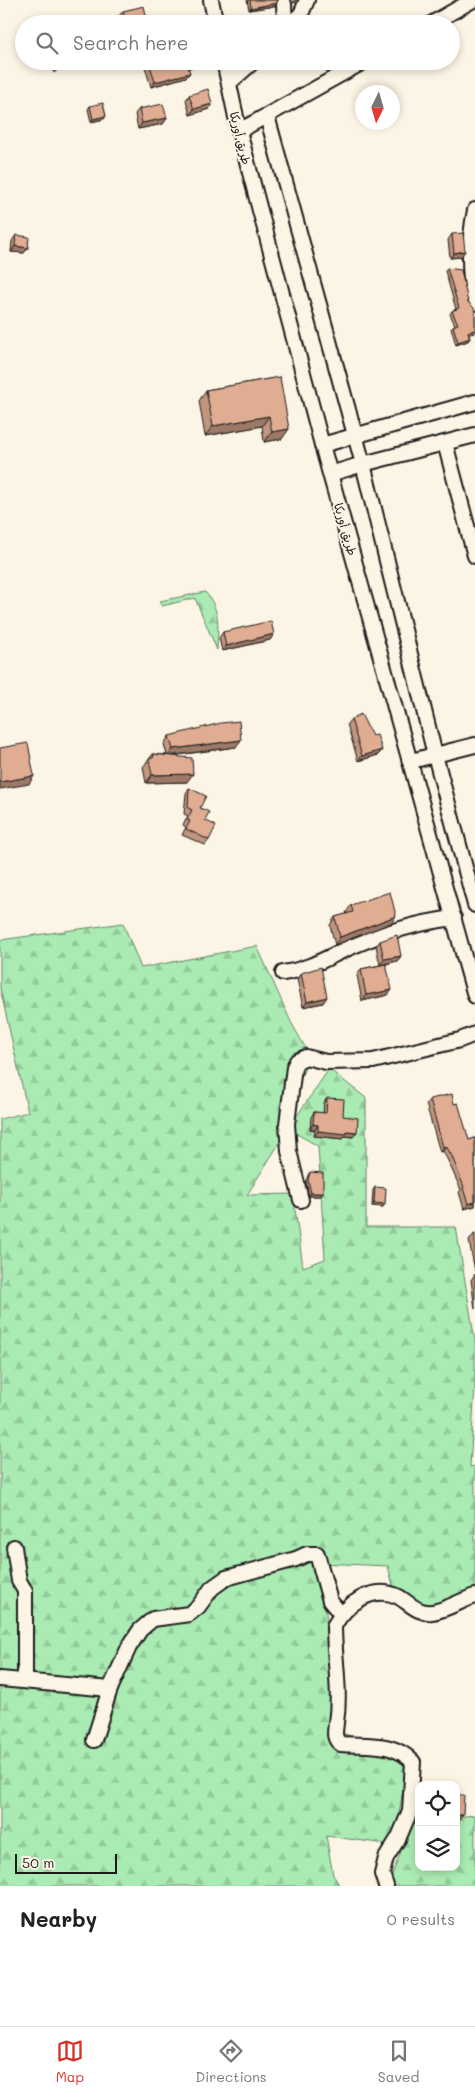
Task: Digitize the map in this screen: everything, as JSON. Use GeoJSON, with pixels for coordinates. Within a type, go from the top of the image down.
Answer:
{"type":"FeatureCollection","features":[{"type":"Feature","properties":{"kind":"street"},"geometry":{"type":"LineString","coordinates":[[212,0],[214,15]]}},
{"type":"Feature","properties":{"kind":"street"},"geometry":{"type":"LineString","coordinates":[[300,15],[307,0]]}},
{"type":"Feature","properties":{"kind":"street"},"geometry":{"type":"LineString","coordinates":[[447,15],[473,0]]}},
{"type":"Feature","properties":{"kind":"street"},"geometry":{"type":"LineString","coordinates":[[284,4],[285,15]]}},
{"type":"Feature","properties":{"kind":"street","name":"طريق أوريكا"},"geometry":{"type":"LineString","coordinates":[[226,70],[239,131],[322,445],[475,996]]}},
{"type":"Feature","properties":{"kind":"street"},"geometry":{"type":"LineString","coordinates":[[229,83],[244,70]]}},
{"type":"Feature","properties":{"kind":"street"},"geometry":{"type":"LineString","coordinates":[[239,131],[349,70]]}},
{"type":"Feature","properties":{"kind":"street"},"geometry":{"type":"LineString","coordinates":[[267,116],[363,464],[435,755],[475,905]]}},
{"type":"Feature","properties":{"kind":"street"},"geometry":{"type":"LineString","coordinates":[[475,210],[471,230],[471,261],[472,290],[475,303]]}},
{"type":"Feature","properties":{"kind":"street"},"geometry":{"type":"LineString","coordinates":[[322,445],[475,402]]}},
{"type":"Feature","properties":{"kind":"street"},"geometry":{"type":"LineString","coordinates":[[330,474],[475,435]]}},
{"type":"Feature","properties":{"kind":"street"},"geometry":{"type":"LineString","coordinates":[[445,443],[475,556]]}},
{"type":"Feature","properties":{"kind":"street"},"geometry":{"type":"LineString","coordinates":[[411,761],[475,745]]}},
{"type":"Feature","properties":{"kind":"street"},"geometry":{"type":"LineString","coordinates":[[283,973],[308,968],[344,950],[388,932],[424,922],[454,918]]}},
{"type":"Feature","properties":{"kind":"street"},"geometry":{"type":"LineString","coordinates":[[301,1200],[289,1151],[287,1124],[294,1067],[297,1061],[306,1057],[326,1062],[373,1061],[460,1040],[475,1034]]}},
{"type":"Feature","properties":{"kind":"street"},"geometry":{"type":"LineString","coordinates":[[14,1547],[19,1581],[25,1597],[26,1680]]}},
{"type":"Feature","properties":{"kind":"street"},"geometry":{"type":"LineString","coordinates":[[94,1740],[110,1689],[129,1647],[140,1630],[154,1619],[189,1614],[198,1607],[212,1588],[226,1578],[296,1559],[307,1554],[317,1554],[330,1601],[341,1614]]}},
{"type":"Feature","properties":{"kind":"street"},"geometry":{"type":"LineString","coordinates":[[386,1886],[382,1874],[386,1858],[399,1838],[410,1811],[413,1762],[403,1752],[380,1745],[341,1744],[336,1741],[338,1711],[334,1626],[341,1614],[366,1596],[379,1592],[398,1596],[421,1611],[432,1612],[475,1596]]}},
{"type":"Feature","properties":{"kind":"street"},"geometry":{"type":"LineString","coordinates":[[0,1679],[110,1689]]}},
{"type":"Feature","properties":{"kind":"green space"},"geometry":{"type":"Polygon","coordinates":[[[205,592],[214,605],[216,612],[218,626],[217,650],[195,598],[162,606],[160,601],[205,592]]]}},
{"type":"Feature","properties":{"kind":"green space"},"geometry":{"type":"Polygon","coordinates":[[[123,923],[141,968],[257,946],[291,1022],[310,1056],[285,1115],[282,1139],[247,1195],[293,1194],[303,1267],[325,1259],[318,1146],[288,1129],[329,1069],[366,1098],[366,1227],[456,1227],[475,1341],[475,1385],[470,1467],[475,1466],[475,1591],[430,1610],[394,1589],[388,1566],[320,1563],[340,1732],[408,1758],[394,1845],[326,1836],[333,1875],[340,1886],[0,1886],[0,1119],[28,1112],[0,988],[0,940],[123,923]]]}},
{"type":"Feature","properties":{"kind":"green space"},"geometry":{"type":"Polygon","coordinates":[[[475,1815],[475,1886],[388,1886],[412,1822],[415,1822],[415,1871],[460,1871],[460,1817],[475,1815]]]}},
{"type":"Feature","properties":{"kind":"building"},"geometry":{"type":"Polygon","coordinates":[[[250,0],[278,0],[277,3],[251,8],[250,0]]]}},
{"type":"Feature","properties":{"kind":"building"},"geometry":{"type":"Polygon","coordinates":[[[144,6],[146,15],[124,15],[123,11],[144,6]]]}},
{"type":"Feature","properties":{"kind":"building"},"geometry":{"type":"Polygon","coordinates":[[[151,70],[189,70],[190,73],[155,82],[151,70]]]}},
{"type":"Feature","properties":{"kind":"building"},"geometry":{"type":"Polygon","coordinates":[[[208,89],[212,104],[194,109],[189,95],[208,89]]]}},
{"type":"Feature","properties":{"kind":"building"},"geometry":{"type":"Polygon","coordinates":[[[103,103],[106,116],[93,119],[90,106],[103,103]]]}},
{"type":"Feature","properties":{"kind":"building"},"geometry":{"type":"Polygon","coordinates":[[[163,104],[167,118],[142,123],[139,109],[163,104]]]}},
{"type":"Feature","properties":{"kind":"building"},"geometry":{"type":"Polygon","coordinates":[[[463,233],[465,251],[454,253],[452,234],[463,233]]]}},
{"type":"Feature","properties":{"kind":"building"},"geometry":{"type":"Polygon","coordinates":[[[16,235],[29,237],[28,248],[15,246],[16,235]]]}},
{"type":"Feature","properties":{"kind":"building"},"geometry":{"type":"Polygon","coordinates":[[[447,268],[461,270],[468,302],[475,312],[475,330],[468,332],[470,338],[458,342],[453,326],[458,324],[452,311],[459,308],[447,268]]]}},
{"type":"Feature","properties":{"kind":"building"},"geometry":{"type":"Polygon","coordinates":[[[280,377],[289,429],[272,432],[269,416],[213,426],[206,390],[280,377]]]}},
{"type":"Feature","properties":{"kind":"building"},"geometry":{"type":"Polygon","coordinates":[[[271,621],[274,634],[226,646],[223,632],[271,621]]]}},
{"type":"Feature","properties":{"kind":"building"},"geometry":{"type":"Polygon","coordinates":[[[361,714],[372,736],[377,735],[382,750],[362,756],[351,719],[361,714]]]}},
{"type":"Feature","properties":{"kind":"building"},"geometry":{"type":"Polygon","coordinates":[[[239,721],[241,740],[173,749],[169,736],[221,723],[239,721]]]}},
{"type":"Feature","properties":{"kind":"building"},"geometry":{"type":"Polygon","coordinates":[[[28,743],[34,776],[0,782],[0,748],[28,743]]]}},
{"type":"Feature","properties":{"kind":"building"},"geometry":{"type":"Polygon","coordinates":[[[153,754],[192,758],[193,774],[152,775],[149,759],[154,757],[153,754]]]}},
{"type":"Feature","properties":{"kind":"building"},"geometry":{"type":"Polygon","coordinates":[[[189,788],[206,796],[200,808],[209,812],[205,820],[216,826],[209,840],[186,829],[190,821],[187,820],[192,810],[188,808],[189,788]]]}},
{"type":"Feature","properties":{"kind":"building"},"geometry":{"type":"Polygon","coordinates":[[[390,892],[396,916],[340,937],[335,917],[353,912],[351,905],[390,892]]]}},
{"type":"Feature","properties":{"kind":"building"},"geometry":{"type":"Polygon","coordinates":[[[397,935],[401,956],[384,959],[380,941],[397,935]]]}},
{"type":"Feature","properties":{"kind":"building"},"geometry":{"type":"Polygon","coordinates":[[[386,964],[392,990],[366,995],[361,969],[386,964]]]}},
{"type":"Feature","properties":{"kind":"building"},"geometry":{"type":"Polygon","coordinates":[[[321,967],[327,997],[307,1002],[301,973],[321,967]]]}},
{"type":"Feature","properties":{"kind":"building"},"geometry":{"type":"Polygon","coordinates":[[[452,1094],[454,1104],[458,1103],[469,1140],[475,1138],[475,1202],[468,1204],[464,1187],[452,1156],[446,1146],[443,1147],[430,1099],[452,1094]]]}},
{"type":"Feature","properties":{"kind":"building"},"geometry":{"type":"Polygon","coordinates":[[[327,1098],[344,1099],[343,1116],[358,1118],[357,1132],[347,1131],[346,1134],[318,1131],[318,1125],[313,1124],[314,1112],[326,1113],[327,1098]]]}},
{"type":"Feature","properties":{"kind":"building"},"geometry":{"type":"Polygon","coordinates":[[[310,1172],[323,1173],[323,1193],[311,1193],[308,1180],[310,1172]]]}},
{"type":"Feature","properties":{"kind":"building"},"geometry":{"type":"Polygon","coordinates":[[[375,1187],[386,1188],[385,1204],[374,1203],[375,1187]]]}},
{"type":"Feature","properties":{"kind":"building"},"geometry":{"type":"Polygon","coordinates":[[[460,1795],[464,1795],[463,1815],[460,1815],[460,1795]]]}}]}
